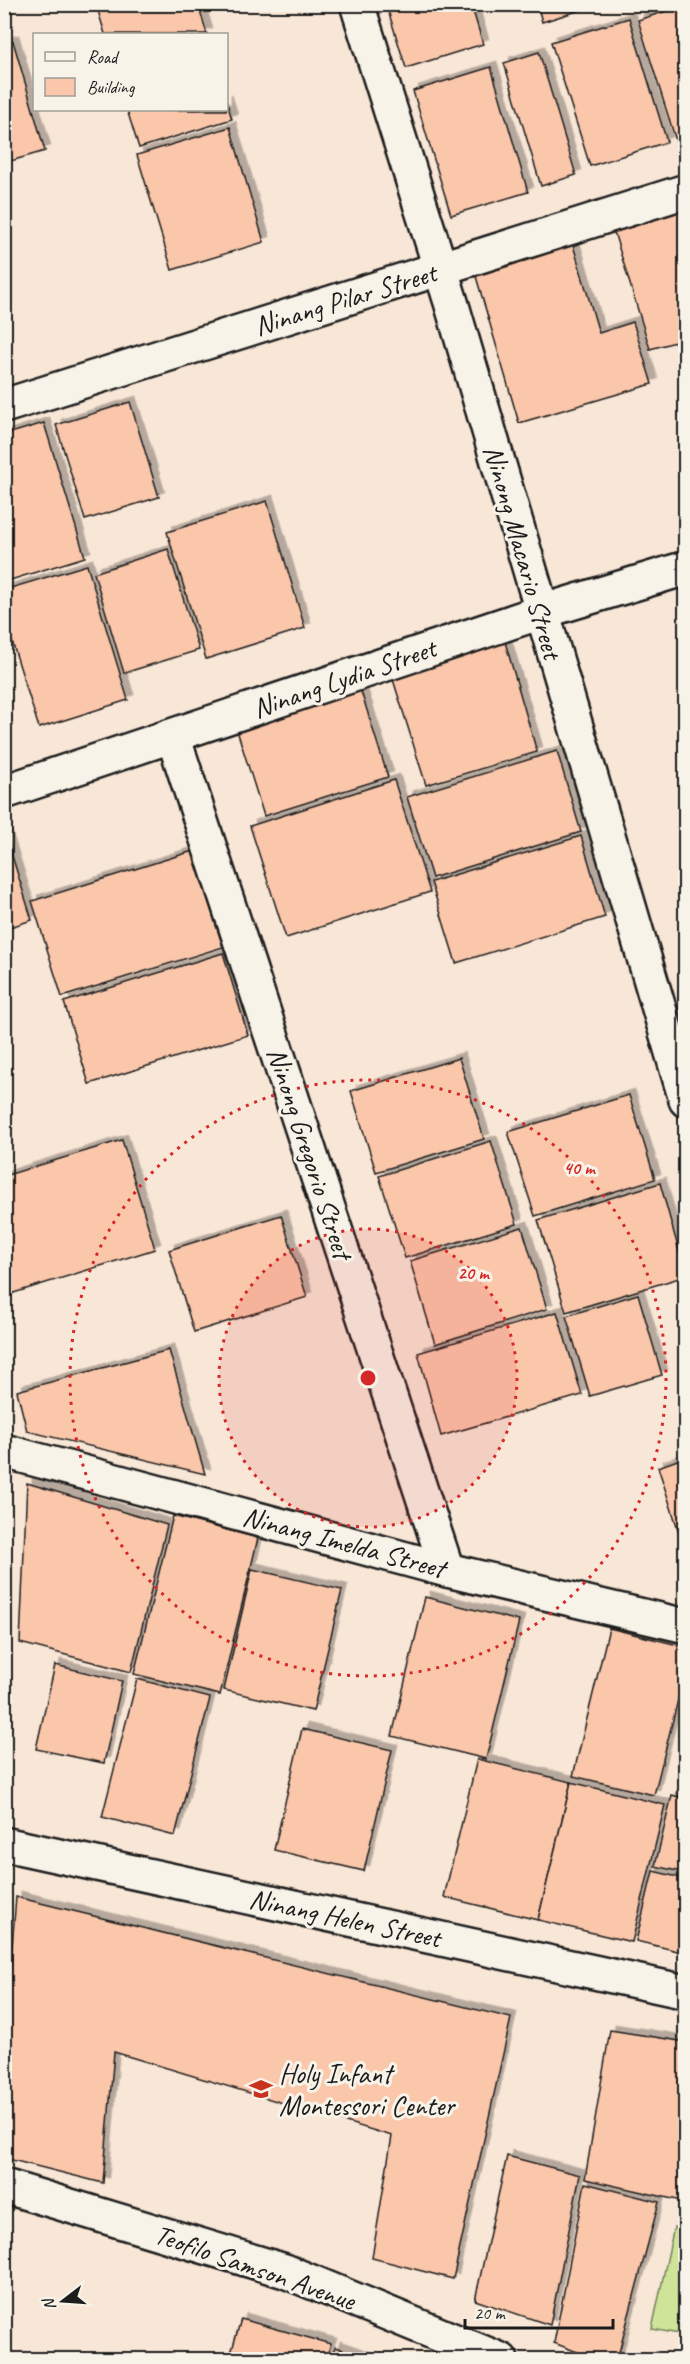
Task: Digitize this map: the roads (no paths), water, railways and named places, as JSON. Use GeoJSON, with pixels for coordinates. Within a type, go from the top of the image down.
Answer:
{"type":"FeatureCollection","features":[{"type":"Feature","properties":{"kind":"street","name":"Ninong Macario Street"},"geometry":{"type":"LineString","coordinates":[[357,4],[441,269],[686,1100]]}},
{"type":"Feature","properties":{"kind":"street","name":"Ninang Pilar Street"},"geometry":{"type":"LineString","coordinates":[[4,406],[686,191]]}},
{"type":"Feature","properties":{"kind":"street","name":"Ninang Lydia Street"},"geometry":{"type":"LineString","coordinates":[[4,792],[541,612],[686,568]]}},
{"type":"Feature","properties":{"kind":"street","name":"Ninong Gregorio Street"},"geometry":{"type":"LineString","coordinates":[[173,735],[447,1570]]}},
{"type":"Feature","properties":{"kind":"street","name":"Ninang Imelda Street"},"geometry":{"type":"LineString","coordinates":[[4,1451],[447,1570],[686,1626]]}},
{"type":"Feature","properties":{"kind":"street","name":"Ninang Helen Street"},"geometry":{"type":"LineString","coordinates":[[4,1844],[686,1992]]}},
{"type":"Feature","properties":{"kind":"street","name":"Teofilo Samson Avenue"},"geometry":{"type":"LineString","coordinates":[[4,2186],[285,2271],[501,2360]]}},
{"type":"Feature","properties":{"kind":"place","name":"Holy Infant Montessori Center"},"geometry":{"type":"Point","coordinates":[261,2089]}}]}
